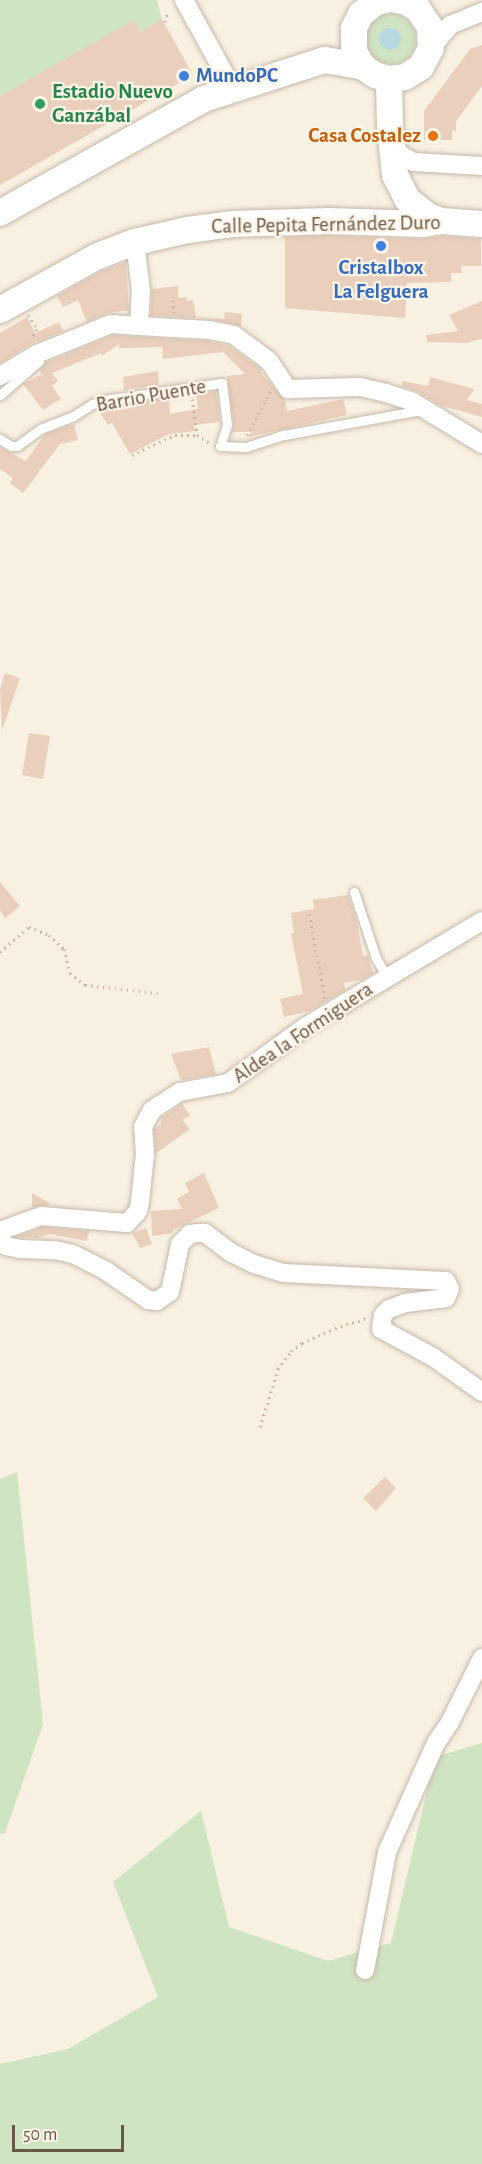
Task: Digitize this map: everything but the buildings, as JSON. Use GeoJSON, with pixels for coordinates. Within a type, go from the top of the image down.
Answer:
{"type":"FeatureCollection","features":[{"type":"Feature","properties":{"kind":"street"},"geometry":{"type":"LineString","coordinates":[[184,0],[233,89]]}},
{"type":"Feature","properties":{"kind":"street"},"geometry":{"type":"LineString","coordinates":[[325,60],[354,28],[361,14],[376,3],[386,0]]}},
{"type":"Feature","properties":{"kind":"street"},"geometry":{"type":"LineString","coordinates":[[407,4],[448,17],[474,14]]}},
{"type":"Feature","properties":{"kind":"street"},"geometry":{"type":"LineString","coordinates":[[407,4],[430,27],[431,48]]}},
{"type":"Feature","properties":{"kind":"street"},"geometry":{"type":"LineString","coordinates":[[354,28],[354,52],[363,66],[375,75],[389,79],[405,77],[421,67],[431,48],[450,25],[474,14]]}},
{"type":"Feature","properties":{"kind":"street"},"geometry":{"type":"LineString","coordinates":[[0,213],[204,99],[325,60],[363,66]]}},
{"type":"Feature","properties":{"kind":"street"},"geometry":{"type":"LineString","coordinates":[[389,79],[391,145],[395,175],[407,200],[428,216],[441,221]]}},
{"type":"Feature","properties":{"kind":"street"},"geometry":{"type":"LineString","coordinates":[[391,145],[404,157],[414,162],[482,166]]}},
{"type":"Feature","properties":{"kind":"street"},"geometry":{"type":"LineString","coordinates":[[392,223],[399,218],[407,200]]}},
{"type":"Feature","properties":{"kind":"street","name":"Calle Pepita Fernández Duro"},"geometry":{"type":"LineString","coordinates":[[9,304],[98,256],[135,242],[232,224],[329,221],[423,224],[441,221],[482,224]]}},
{"type":"Feature","properties":{"kind":"street"},"geometry":{"type":"LineString","coordinates":[[135,242],[141,291],[139,326]]}},
{"type":"Feature","properties":{"kind":"street"},"geometry":{"type":"LineString","coordinates":[[0,376],[59,345],[111,324],[209,330],[234,335],[269,361],[288,389],[360,387],[386,393],[424,409],[482,444]]}},
{"type":"Feature","properties":{"kind":"street"},"geometry":{"type":"LineString","coordinates":[[391,975],[482,921]]}},
{"type":"Feature","properties":{"kind":"street","name":"Aldea la Formiguera"},"geometry":{"type":"LineString","coordinates":[[0,1231],[41,1216],[123,1224],[131,1221],[140,1202],[145,1154],[143,1127],[152,1110],[180,1092],[228,1083],[249,1070],[285,1041],[391,975]]}},
{"type":"Feature","properties":{"kind":"street"},"geometry":{"type":"LineString","coordinates":[[0,1240],[6,1246],[20,1249],[55,1250],[73,1254],[106,1271],[148,1300],[157,1301],[170,1292],[180,1244],[190,1234],[198,1233],[205,1233],[232,1253],[254,1264],[284,1274],[446,1281],[449,1294],[446,1298],[405,1303],[389,1309],[383,1315],[381,1329],[388,1335],[434,1358],[482,1392]]}},
{"type":"Feature","properties":{"kind":"street"},"geometry":{"type":"LineString","coordinates":[[365,1970],[391,1841],[436,1743],[450,1722],[482,1658]]}},
{"type":"Feature","properties":{"kind":"lane"},"geometry":{"type":"LineString","coordinates":[[0,395],[59,345]]}},
{"type":"Feature","properties":{"kind":"lane","name":"Barrio Puente"},"geometry":{"type":"LineString","coordinates":[[0,439],[11,446],[16,446],[40,429],[72,417],[98,402],[222,383],[227,425],[220,446]]}},
{"type":"Feature","properties":{"kind":"lane"},"geometry":{"type":"LineString","coordinates":[[220,446],[246,447],[284,435],[424,409]]}},
{"type":"Feature","properties":{"kind":"lane","name":"Aldea la Formiguera"},"geometry":{"type":"LineString","coordinates":[[354,892],[376,958],[391,975]]}},
{"type":"Feature","properties":{"kind":"path"},"geometry":{"type":"LineString","coordinates":[[165,22],[168,11]]}},
{"type":"Feature","properties":{"kind":"path"},"geometry":{"type":"LineString","coordinates":[[9,304],[37,329],[29,342],[28,360]]}},
{"type":"Feature","properties":{"kind":"path"},"geometry":{"type":"LineString","coordinates":[[248,434],[271,390],[280,379]]}},
{"type":"Feature","properties":{"kind":"path"},"geometry":{"type":"LineString","coordinates":[[189,389],[195,409],[197,435]]}},
{"type":"Feature","properties":{"kind":"path"},"geometry":{"type":"LineString","coordinates":[[132,455],[175,435],[197,435],[215,446],[220,446]]}},
{"type":"Feature","properties":{"kind":"path"},"geometry":{"type":"LineString","coordinates":[[309,915],[329,1015]]}},
{"type":"Feature","properties":{"kind":"path"},"geometry":{"type":"LineString","coordinates":[[0,952],[29,927],[50,935],[64,949],[70,974],[85,985],[158,993]]}},
{"type":"Feature","properties":{"kind":"path"},"geometry":{"type":"LineString","coordinates":[[260,1427],[278,1369],[291,1352],[302,1343],[335,1328],[383,1315]]}},
{"type":"Feature","properties":{"kind":"green space","name":"Estadio Nuevo Ganzábal"},"geometry":{"type":"Polygon","coordinates":[[[0,0],[157,0],[162,19],[144,30],[160,59],[0,149],[0,0]]]}},
{"type":"Feature","properties":{"kind":"green space"},"geometry":{"type":"Polygon","coordinates":[[[386,14],[396,14],[409,21],[416,34],[416,44],[409,57],[396,64],[386,64],[377,60],[370,53],[366,44],[366,34],[370,25],[377,18],[386,14]]]}},
{"type":"Feature","properties":{"kind":"green space"},"geometry":{"type":"Polygon","coordinates":[[[17,1472],[43,1724],[5,1833],[0,1834],[0,1479],[17,1472]]]}},
{"type":"Feature","properties":{"kind":"green space"},"geometry":{"type":"Polygon","coordinates":[[[482,1743],[482,2164],[0,2164],[0,2064],[68,2049],[158,1997],[113,1882],[201,1811],[229,1927],[328,1961],[391,1943],[435,1757],[482,1743]]]}},
{"type":"Feature","properties":{"kind":"water"},"geometry":{"type":"Polygon","coordinates":[[[390,28],[398,31],[401,39],[398,47],[390,50],[382,47],[379,39],[382,31],[390,28]]]}},
{"type":"Feature","properties":{"kind":"place","name":"MundoPC"},"geometry":{"type":"Point","coordinates":[184,76]}},
{"type":"Feature","properties":{"kind":"place","name":"Estadio Nuevo Ganzábal"},"geometry":{"type":"Point","coordinates":[40,104]}},
{"type":"Feature","properties":{"kind":"place","name":"Casa Costalez"},"geometry":{"type":"Point","coordinates":[433,136]}},
{"type":"Feature","properties":{"kind":"place","name":"Cristalbox La Felguera"},"geometry":{"type":"Point","coordinates":[381,246]}}]}
